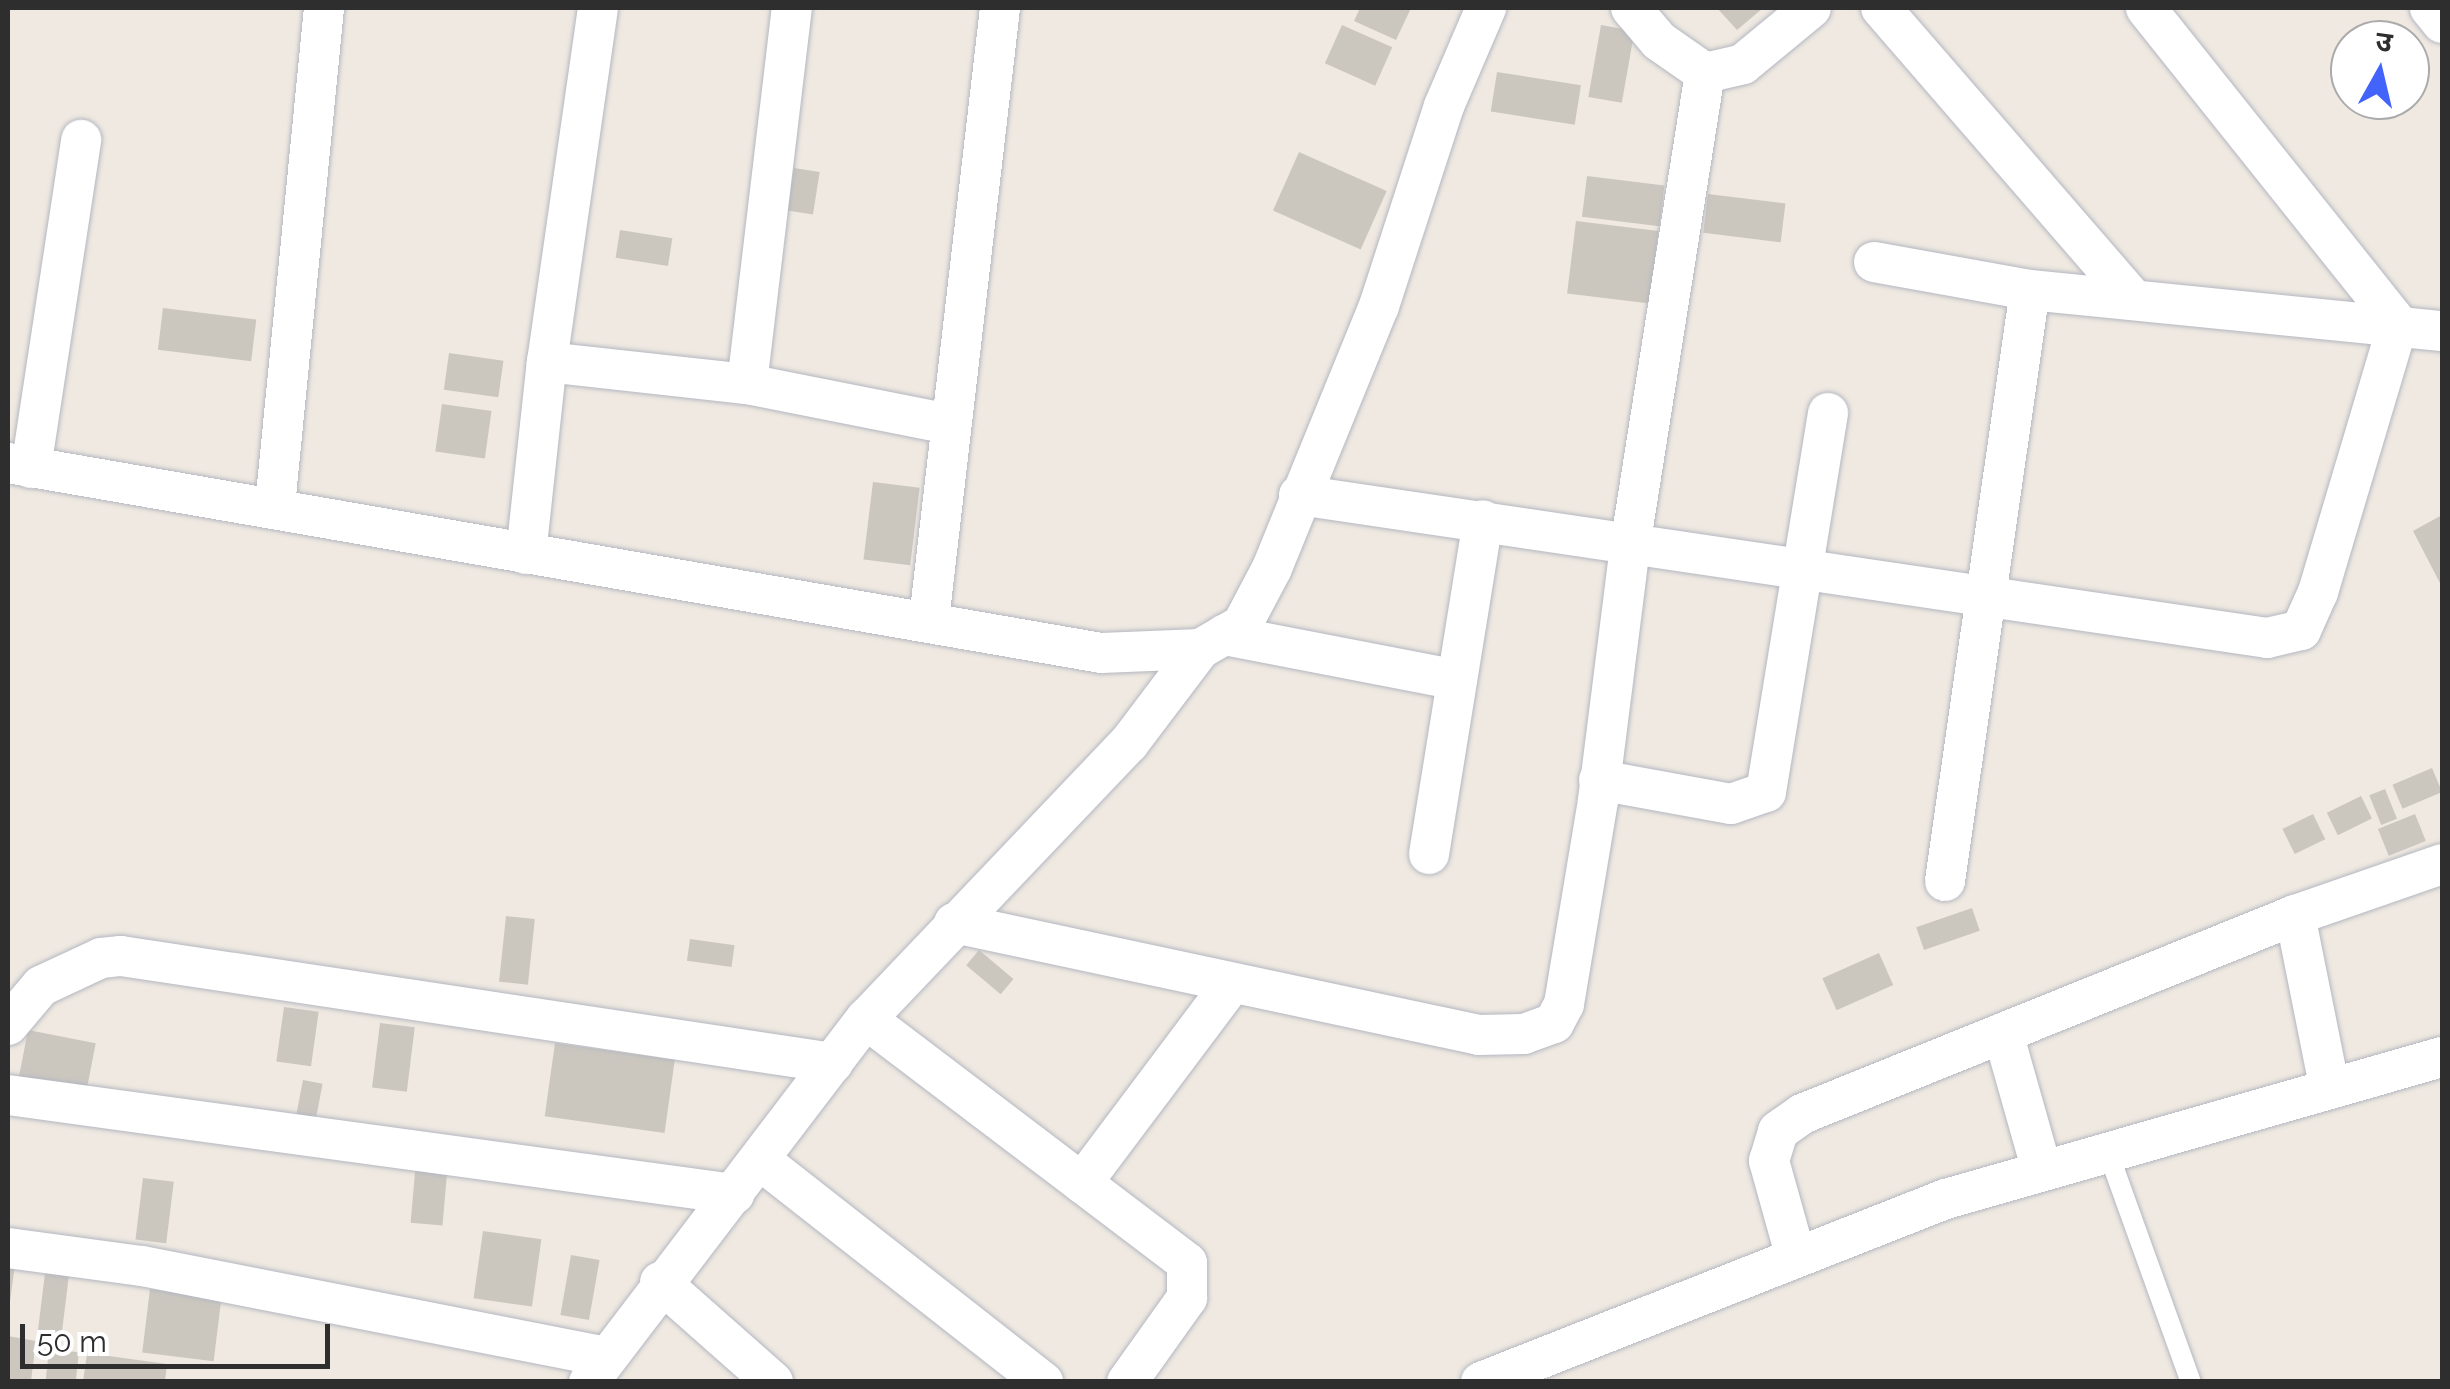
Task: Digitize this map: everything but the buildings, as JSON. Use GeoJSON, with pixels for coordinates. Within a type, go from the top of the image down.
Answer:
{"type":"FeatureCollection","features":[{"type":"Feature","properties":{"kind":"street"},"geometry":{"type":"LineString","coordinates":[[275,506],[324,8]]}},
{"type":"Feature","properties":{"kind":"street"},"geometry":{"type":"LineString","coordinates":[[526,554],[547,362],[598,8]]}},
{"type":"Feature","properties":{"kind":"street"},"geometry":{"type":"LineString","coordinates":[[747,384],[792,8]]}},
{"type":"Feature","properties":{"kind":"street"},"geometry":{"type":"LineString","coordinates":[[930,620],[949,424],[1000,8]]}},
{"type":"Feature","properties":{"kind":"street"},"geometry":{"type":"LineString","coordinates":[[8,1248],[142,1266],[597,1369],[660,1282],[734,1194],[866,1019],[1128,743],[1212,642],[1242,624],[1379,306],[1444,106],[1486,8]]}},
{"type":"Feature","properties":{"kind":"street"},"geometry":{"type":"LineString","coordinates":[[1631,8],[1658,40],[1705,73],[1743,64],[1811,8]]}},
{"type":"Feature","properties":{"kind":"street"},"geometry":{"type":"LineString","coordinates":[[1881,8],[2134,300]]}},
{"type":"Feature","properties":{"kind":"street"},"geometry":{"type":"LineString","coordinates":[[2146,8],[2398,324]]}},
{"type":"Feature","properties":{"kind":"street"},"geometry":{"type":"LineString","coordinates":[[2430,8],[2442,23]]}},
{"type":"Feature","properties":{"kind":"street"},"geometry":{"type":"LineString","coordinates":[[954,923],[1479,1035],[1524,1034],[1554,1023],[1564,1004],[1600,780],[1631,540],[1705,73]]}},
{"type":"Feature","properties":{"kind":"street"},"geometry":{"type":"LineString","coordinates":[[81,140],[19,465],[275,506],[526,554],[930,620],[1101,653],[1212,642],[1457,680]]}},
{"type":"Feature","properties":{"kind":"street"},"geometry":{"type":"LineString","coordinates":[[1874,262],[2030,290],[2442,331]]}},
{"type":"Feature","properties":{"kind":"street"},"geometry":{"type":"LineString","coordinates":[[1945,881],[2030,290]]}},
{"type":"Feature","properties":{"kind":"street"},"geometry":{"type":"LineString","coordinates":[[1299,495],[1631,540],[1799,571],[2267,638],[2301,630],[2318,592],[2398,324]]}},
{"type":"Feature","properties":{"kind":"street"},"geometry":{"type":"LineString","coordinates":[[547,362],[747,384],[949,424]]}},
{"type":"Feature","properties":{"kind":"street"},"geometry":{"type":"LineString","coordinates":[[1600,780],[1731,804],[1766,792],[1799,571],[1828,414]]}},
{"type":"Feature","properties":{"kind":"street"},"geometry":{"type":"LineString","coordinates":[[1429,854],[1483,520]]}},
{"type":"Feature","properties":{"kind":"street"},"geometry":{"type":"LineString","coordinates":[[1795,1254],[1769,1161],[1778,1131],[1802,1114],[2295,915],[2442,864]]}},
{"type":"Feature","properties":{"kind":"street"},"geometry":{"type":"LineString","coordinates":[[2295,915],[2329,1086]]}},
{"type":"Feature","properties":{"kind":"street"},"geometry":{"type":"LineString","coordinates":[[8,1025],[41,986],[100,958],[121,956],[833,1063]]}},
{"type":"Feature","properties":{"kind":"street"},"geometry":{"type":"LineString","coordinates":[[1082,1183],[1232,983]]}},
{"type":"Feature","properties":{"kind":"street"},"geometry":{"type":"LineString","coordinates":[[866,1019],[1187,1263],[1188,1298],[1126,1382]]}},
{"type":"Feature","properties":{"kind":"street"},"geometry":{"type":"LineString","coordinates":[[2003,1033],[2042,1171]]}},
{"type":"Feature","properties":{"kind":"street"},"geometry":{"type":"LineString","coordinates":[[1481,1382],[1795,1254],[2042,1171],[2329,1086],[2442,1057]]}},
{"type":"Feature","properties":{"kind":"street"},"geometry":{"type":"LineString","coordinates":[[12,1108],[734,1194]]}},
{"type":"Feature","properties":{"kind":"street"},"geometry":{"type":"LineString","coordinates":[[760,1160],[1043,1382]]}},
{"type":"Feature","properties":{"kind":"street"},"geometry":{"type":"LineString","coordinates":[[660,1282],[773,1382]]}},
{"type":"Feature","properties":{"kind":"lane"},"geometry":{"type":"LineString","coordinates":[[2108,1152],[2191,1382]]}}]}
